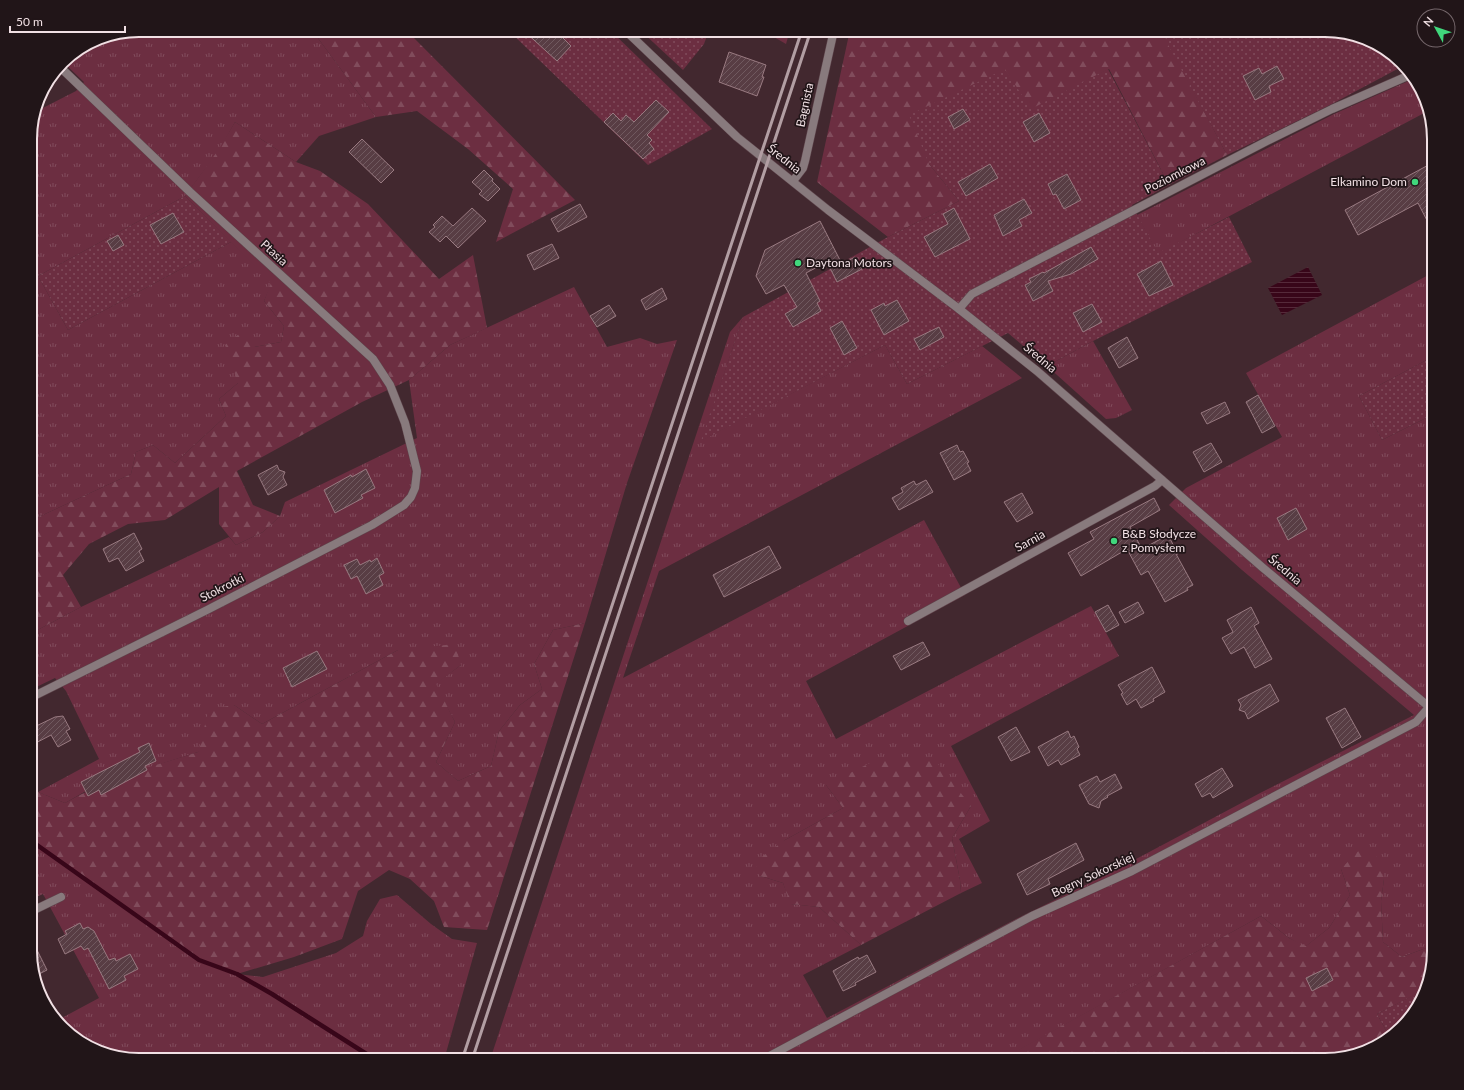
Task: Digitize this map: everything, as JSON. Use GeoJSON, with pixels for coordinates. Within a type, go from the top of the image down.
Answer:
{"type":"FeatureCollection","features":[{"type":"Feature","properties":{"kind":"street","name":"Średnia"},"geometry":{"type":"LineString","coordinates":[[632,37],[737,137],[828,210],[959,309],[1037,371],[1262,567],[1427,706]]}},
{"type":"Feature","properties":{"kind":"street","name":"Bagnista"},"geometry":{"type":"LineString","coordinates":[[793,181],[803,168],[805,161],[832,37]]}},
{"type":"Feature","properties":{"kind":"street","name":"Ptasia"},"geometry":{"type":"LineString","coordinates":[[64,71],[190,192],[372,359],[390,385],[405,424],[417,471],[416,488]]}},
{"type":"Feature","properties":{"kind":"street","name":"Poziomkowa"},"geometry":{"type":"LineString","coordinates":[[959,309],[972,294],[1332,109],[1406,77]]}},
{"type":"Feature","properties":{"kind":"street","name":"Sarnia"},"geometry":{"type":"LineString","coordinates":[[908,621],[1148,490],[1162,480]]}},
{"type":"Feature","properties":{"kind":"street","name":"Stokrotki"},"geometry":{"type":"LineString","coordinates":[[37,694],[372,525],[404,505],[416,488]]}},
{"type":"Feature","properties":{"kind":"street","name":"Bogny Sokorskiej"},"geometry":{"type":"LineString","coordinates":[[775,1053],[1032,916],[1132,871],[1416,722],[1427,712]]}},
{"type":"Feature","properties":{"kind":"street"},"geometry":{"type":"LineString","coordinates":[[37,909],[61,897]]}},
{"type":"Feature","properties":{"kind":"green space"},"geometry":{"type":"Polygon","coordinates":[[[139,37],[317,37],[376,117],[319,136],[296,162],[235,122],[220,149],[185,196],[38,276],[68,330],[231,242],[272,283],[264,301],[284,326],[281,342],[254,347],[238,383],[219,399],[226,416],[175,463],[153,445],[136,452],[131,474],[37,518],[37,132],[41,109],[76,91],[84,82],[68,66],[82,54],[112,40],[139,37]]]}},
{"type":"Feature","properties":{"kind":"green space"},"geometry":{"type":"Polygon","coordinates":[[[317,37],[413,37],[575,200],[496,242],[513,189],[468,149],[417,111],[376,117],[317,37]]]}},
{"type":"Feature","properties":{"kind":"green space"},"geometry":{"type":"Polygon","coordinates":[[[515,37],[617,37],[712,129],[648,165],[515,37]]]}},
{"type":"Feature","properties":{"kind":"green space"},"geometry":{"type":"Polygon","coordinates":[[[648,37],[706,37],[704,44],[683,70],[648,37]]]}},
{"type":"Feature","properties":{"kind":"green space"},"geometry":{"type":"Polygon","coordinates":[[[774,37],[788,37],[786,44],[774,37]]]}},
{"type":"Feature","properties":{"kind":"green space"},"geometry":{"type":"Polygon","coordinates":[[[848,37],[1170,37],[1166,39],[1227,155],[1169,185],[1109,69],[929,164],[959,201],[888,237],[817,182],[848,37]]]}},
{"type":"Feature","properties":{"kind":"green space"},"geometry":{"type":"Polygon","coordinates":[[[1169,37],[1339,38],[1358,42],[1376,51],[1387,58],[1398,68],[1330,105],[1227,155],[1165,39],[1169,37]]]}},
{"type":"Feature","properties":{"kind":"green space"},"geometry":{"type":"Polygon","coordinates":[[[1005,69],[1031,109],[1108,69],[1169,185],[1132,205],[1158,253],[1229,217],[1252,262],[1093,341],[1047,366],[1008,333],[907,384],[885,345],[701,441],[743,317],[888,237],[959,201],[929,164],[909,115],[1005,69]]]}},
{"type":"Feature","properties":{"kind":"green space"},"geometry":{"type":"Polygon","coordinates":[[[1409,81],[1417,94],[1424,113],[1158,254],[1137,215],[1334,114],[1409,81]]]}},
{"type":"Feature","properties":{"kind":"green space"},"geometry":{"type":"Polygon","coordinates":[[[235,122],[296,162],[320,171],[368,204],[439,279],[473,255],[487,328],[450,345],[409,380],[362,402],[237,471],[253,505],[280,516],[263,532],[236,545],[219,524],[219,487],[165,520],[128,524],[89,544],[63,575],[81,607],[37,630],[37,518],[131,474],[136,452],[153,445],[175,463],[226,416],[219,399],[238,383],[225,345],[239,334],[254,347],[281,342],[284,326],[264,301],[271,283],[185,196],[219,149],[235,122]]]}},
{"type":"Feature","properties":{"kind":"green space"},"geometry":{"type":"Polygon","coordinates":[[[185,196],[231,242],[68,330],[38,276],[185,196]]]}},
{"type":"Feature","properties":{"kind":"green space"},"geometry":{"type":"Polygon","coordinates":[[[1427,276],[1427,360],[1359,396],[1382,440],[1427,418],[1427,948],[1402,957],[1383,942],[1381,901],[1384,879],[1341,869],[1350,895],[1329,928],[1305,947],[1289,938],[1261,916],[1019,1050],[1020,1053],[492,1053],[730,332],[743,317],[702,440],[885,345],[907,384],[982,346],[1022,378],[659,571],[623,678],[924,520],[965,595],[806,681],[836,739],[1091,606],[1119,656],[951,746],[990,821],[959,839],[982,883],[961,893],[952,838],[971,806],[826,785],[843,808],[785,840],[760,876],[783,883],[791,904],[819,907],[861,945],[803,975],[827,1018],[1016,919],[1106,875],[1262,792],[1414,715],[1242,570],[1169,505],[1186,488],[1282,437],[1246,373],[1427,276]]]}},
{"type":"Feature","properties":{"kind":"green space"},"geometry":{"type":"Polygon","coordinates":[[[574,287],[607,347],[640,338],[657,344],[677,340],[627,483],[585,623],[553,630],[534,664],[542,689],[520,705],[499,731],[491,766],[458,781],[436,762],[455,722],[435,684],[461,665],[398,650],[262,724],[234,705],[198,752],[151,767],[86,791],[65,803],[38,792],[99,759],[66,691],[55,678],[37,687],[37,630],[81,607],[229,537],[236,545],[263,532],[280,516],[285,502],[417,438],[409,380],[450,345],[574,287]]]}},
{"type":"Feature","properties":{"kind":"green space"},"geometry":{"type":"Polygon","coordinates":[[[1093,341],[1132,410],[1116,418],[1106,419],[1047,366],[1093,341]]]}},
{"type":"Feature","properties":{"kind":"green space"},"geometry":{"type":"Polygon","coordinates":[[[1427,360],[1427,418],[1382,440],[1359,396],[1427,360]]]}},
{"type":"Feature","properties":{"kind":"green space"},"geometry":{"type":"Polygon","coordinates":[[[585,623],[487,930],[444,927],[434,901],[410,879],[389,870],[358,891],[342,939],[294,957],[237,974],[199,960],[37,845],[37,792],[65,803],[81,794],[113,780],[198,752],[209,709],[234,705],[262,724],[398,650],[455,644],[461,665],[436,684],[455,722],[436,762],[458,781],[491,766],[499,731],[520,705],[542,689],[534,664],[553,630],[585,623]]]}},
{"type":"Feature","properties":{"kind":"green space"},"geometry":{"type":"Polygon","coordinates":[[[934,759],[971,806],[952,838],[961,893],[861,945],[819,907],[790,904],[783,883],[760,876],[755,862],[785,840],[843,808],[826,785],[874,761],[934,759]]]}},
{"type":"Feature","properties":{"kind":"green space"},"geometry":{"type":"Polygon","coordinates":[[[37,845],[198,960],[237,974],[263,977],[336,953],[363,936],[367,921],[380,899],[397,895],[431,924],[452,939],[477,943],[446,1053],[125,1052],[112,1050],[94,1043],[82,1036],[62,1018],[99,998],[43,894],[37,897],[37,845]]]}},
{"type":"Feature","properties":{"kind":"green space"},"geometry":{"type":"Polygon","coordinates":[[[1374,848],[1384,879],[1381,901],[1383,942],[1402,957],[1427,948],[1424,978],[1417,993],[1377,1014],[1387,1032],[1382,1036],[1370,1043],[1352,1050],[1325,1053],[1130,1053],[1125,1050],[1110,1053],[1019,1053],[1018,1050],[1261,916],[1289,938],[1306,946],[1329,928],[1350,895],[1341,869],[1360,849],[1374,848]]]}},
{"type":"Feature","properties":{"kind":"green space"},"geometry":{"type":"Polygon","coordinates":[[[1418,993],[1406,1013],[1387,1032],[1377,1014],[1418,993]]]}},
{"type":"Feature","properties":{"kind":"green space"},"geometry":{"type":"Polygon","coordinates":[[[1125,1050],[1130,1053],[1110,1053],[1125,1050]]]}},
{"type":"Feature","properties":{"kind":"shaded area"},"geometry":{"type":"Polygon","coordinates":[[[1308,267],[1322,295],[1282,315],[1268,288],[1308,267]]]}},
{"type":"Feature","properties":{"kind":"building"},"geometry":{"type":"Polygon","coordinates":[[[531,37],[562,37],[571,46],[557,61],[531,37]]]}},
{"type":"Feature","properties":{"kind":"building"},"geometry":{"type":"Polygon","coordinates":[[[729,52],[766,65],[762,77],[764,77],[757,96],[719,82],[729,52]]]}},
{"type":"Feature","properties":{"kind":"building"},"geometry":{"type":"Polygon","coordinates":[[[1277,66],[1284,79],[1269,86],[1271,92],[1255,100],[1243,76],[1259,68],[1262,74],[1277,66]]]}},
{"type":"Feature","properties":{"kind":"building"},"geometry":{"type":"Polygon","coordinates":[[[656,100],[669,112],[647,135],[652,140],[649,143],[654,149],[643,159],[604,122],[613,113],[621,121],[626,115],[634,122],[656,100]]]}},
{"type":"Feature","properties":{"kind":"building"},"geometry":{"type":"Polygon","coordinates":[[[963,109],[970,120],[954,129],[948,117],[963,109]]]}},
{"type":"Feature","properties":{"kind":"building"},"geometry":{"type":"Polygon","coordinates":[[[1039,113],[1050,133],[1034,142],[1023,122],[1039,113]]]}},
{"type":"Feature","properties":{"kind":"building"},"geometry":{"type":"Polygon","coordinates":[[[362,139],[394,170],[381,183],[349,152],[362,139]]]}},
{"type":"Feature","properties":{"kind":"building"},"geometry":{"type":"Polygon","coordinates":[[[990,164],[998,178],[966,196],[958,182],[990,164]]]}},
{"type":"Feature","properties":{"kind":"building","name":"Elkamino Dom"},"geometry":{"type":"Polygon","coordinates":[[[1427,166],[1427,220],[1418,203],[1358,235],[1345,210],[1427,166]]]}},
{"type":"Feature","properties":{"kind":"building"},"geometry":{"type":"Polygon","coordinates":[[[484,170],[500,189],[488,201],[479,194],[482,191],[472,182],[484,170]]]}},
{"type":"Feature","properties":{"kind":"building"},"geometry":{"type":"Polygon","coordinates":[[[1067,174],[1081,200],[1064,209],[1056,194],[1053,195],[1048,184],[1067,174]]]}},
{"type":"Feature","properties":{"kind":"building"},"geometry":{"type":"Polygon","coordinates":[[[1024,199],[1032,213],[1019,220],[1022,226],[1003,236],[994,215],[1024,199]]]}},
{"type":"Feature","properties":{"kind":"building"},"geometry":{"type":"Polygon","coordinates":[[[580,204],[587,217],[558,232],[551,219],[580,204]]]}},
{"type":"Feature","properties":{"kind":"building"},"geometry":{"type":"Polygon","coordinates":[[[472,208],[486,221],[458,248],[446,236],[440,242],[429,232],[435,227],[433,225],[442,216],[453,226],[472,208]]]}},
{"type":"Feature","properties":{"kind":"building"},"geometry":{"type":"Polygon","coordinates":[[[954,208],[970,239],[935,257],[924,237],[948,224],[943,214],[954,208]]]}},
{"type":"Feature","properties":{"kind":"building"},"geometry":{"type":"Polygon","coordinates":[[[173,213],[184,232],[161,244],[150,225],[173,213]]]}},
{"type":"Feature","properties":{"kind":"building"},"geometry":{"type":"Polygon","coordinates":[[[820,221],[842,264],[855,257],[862,269],[837,282],[827,262],[806,273],[820,301],[817,303],[821,311],[793,327],[785,314],[797,307],[784,285],[766,294],[756,276],[765,250],[820,221]]]}},
{"type":"Feature","properties":{"kind":"building"},"geometry":{"type":"Polygon","coordinates":[[[118,235],[124,245],[113,251],[107,241],[118,235]]]}},
{"type":"Feature","properties":{"kind":"building"},"geometry":{"type":"Polygon","coordinates":[[[552,244],[559,258],[534,270],[527,255],[552,244]]]}},
{"type":"Feature","properties":{"kind":"building"},"geometry":{"type":"Polygon","coordinates":[[[1091,247],[1098,259],[1071,274],[1048,281],[1053,291],[1033,301],[1025,285],[1031,282],[1029,279],[1043,272],[1044,273],[1091,247]]]}},
{"type":"Feature","properties":{"kind":"building"},"geometry":{"type":"Polygon","coordinates":[[[1161,261],[1173,285],[1149,296],[1137,274],[1161,261]]]}},
{"type":"Feature","properties":{"kind":"building"},"geometry":{"type":"Polygon","coordinates":[[[662,288],[667,299],[646,310],[641,300],[662,288]]]}},
{"type":"Feature","properties":{"kind":"building"},"geometry":{"type":"Polygon","coordinates":[[[897,300],[909,321],[884,335],[871,310],[884,303],[885,306],[897,300]]]}},
{"type":"Feature","properties":{"kind":"building"},"geometry":{"type":"Polygon","coordinates":[[[1092,304],[1102,322],[1083,332],[1073,313],[1092,304]]]}},
{"type":"Feature","properties":{"kind":"building"},"geometry":{"type":"Polygon","coordinates":[[[609,305],[616,316],[597,327],[590,316],[609,305]]]}},
{"type":"Feature","properties":{"kind":"building"},"geometry":{"type":"Polygon","coordinates":[[[842,321],[857,348],[844,355],[830,328],[842,321]]]}},
{"type":"Feature","properties":{"kind":"building"},"geometry":{"type":"Polygon","coordinates":[[[939,327],[944,337],[920,350],[914,339],[939,327]]]}},
{"type":"Feature","properties":{"kind":"building"},"geometry":{"type":"Polygon","coordinates":[[[1127,337],[1138,358],[1119,368],[1108,348],[1127,337]]]}},
{"type":"Feature","properties":{"kind":"building"},"geometry":{"type":"Polygon","coordinates":[[[1258,395],[1275,426],[1262,433],[1246,402],[1258,395]]]}},
{"type":"Feature","properties":{"kind":"building"},"geometry":{"type":"Polygon","coordinates":[[[1225,402],[1230,413],[1207,424],[1201,413],[1225,402]]]}},
{"type":"Feature","properties":{"kind":"building"},"geometry":{"type":"Polygon","coordinates":[[[1211,443],[1222,462],[1204,472],[1193,452],[1211,443]]]}},
{"type":"Feature","properties":{"kind":"building"},"geometry":{"type":"Polygon","coordinates":[[[957,445],[960,452],[963,451],[969,462],[967,463],[971,471],[954,480],[940,453],[957,445]]]}},
{"type":"Feature","properties":{"kind":"building"},"geometry":{"type":"Polygon","coordinates":[[[277,465],[279,470],[285,472],[283,477],[287,485],[268,495],[258,475],[277,465]]]}},
{"type":"Feature","properties":{"kind":"building"},"geometry":{"type":"Polygon","coordinates":[[[366,469],[375,488],[361,495],[363,498],[335,513],[324,490],[351,475],[352,477],[366,469]]]}},
{"type":"Feature","properties":{"kind":"building"},"geometry":{"type":"Polygon","coordinates":[[[926,480],[933,492],[899,510],[892,498],[903,492],[901,488],[914,481],[916,485],[926,480]]]}},
{"type":"Feature","properties":{"kind":"building"},"geometry":{"type":"Polygon","coordinates":[[[1022,493],[1033,513],[1017,522],[1004,502],[1022,493]]]}},
{"type":"Feature","properties":{"kind":"building"},"geometry":{"type":"Polygon","coordinates":[[[1154,498],[1160,510],[1130,527],[1142,549],[1168,535],[1178,554],[1176,554],[1193,585],[1187,588],[1188,590],[1165,602],[1148,571],[1141,575],[1127,549],[1081,576],[1068,553],[1094,539],[1090,532],[1154,498]]]}},
{"type":"Feature","properties":{"kind":"building"},"geometry":{"type":"Polygon","coordinates":[[[1296,508],[1307,529],[1288,540],[1277,518],[1296,508]]]}},
{"type":"Feature","properties":{"kind":"building"},"geometry":{"type":"Polygon","coordinates":[[[134,533],[142,549],[139,551],[144,561],[126,571],[118,558],[109,562],[103,549],[134,533]]]}},
{"type":"Feature","properties":{"kind":"building"},"geometry":{"type":"Polygon","coordinates":[[[769,546],[781,568],[724,597],[713,575],[769,546]]]}},
{"type":"Feature","properties":{"kind":"building"},"geometry":{"type":"Polygon","coordinates":[[[377,558],[384,573],[379,576],[383,585],[366,594],[357,576],[351,579],[344,565],[357,559],[360,565],[370,560],[371,562],[377,558]]]}},
{"type":"Feature","properties":{"kind":"building"},"geometry":{"type":"Polygon","coordinates":[[[1138,602],[1144,613],[1125,623],[1119,612],[1138,602]]]}},
{"type":"Feature","properties":{"kind":"building"},"geometry":{"type":"Polygon","coordinates":[[[1108,605],[1119,625],[1106,632],[1095,612],[1108,605]]]}},
{"type":"Feature","properties":{"kind":"building"},"geometry":{"type":"Polygon","coordinates":[[[1251,607],[1259,623],[1254,626],[1272,659],[1255,668],[1244,647],[1231,654],[1222,638],[1233,632],[1227,620],[1251,607]]]}},
{"type":"Feature","properties":{"kind":"building"},"geometry":{"type":"Polygon","coordinates":[[[923,642],[930,655],[901,670],[893,656],[923,642]]]}},
{"type":"Feature","properties":{"kind":"building"},"geometry":{"type":"Polygon","coordinates":[[[317,651],[327,669],[292,687],[283,668],[317,651]]]}},
{"type":"Feature","properties":{"kind":"building"},"geometry":{"type":"Polygon","coordinates":[[[1152,667],[1165,692],[1153,699],[1154,701],[1141,708],[1136,699],[1127,705],[1121,694],[1123,693],[1118,685],[1152,667]]]}},
{"type":"Feature","properties":{"kind":"building"},"geometry":{"type":"Polygon","coordinates":[[[1270,684],[1279,701],[1248,719],[1245,712],[1239,710],[1241,705],[1238,700],[1270,684]]]}},
{"type":"Feature","properties":{"kind":"building"},"geometry":{"type":"Polygon","coordinates":[[[1345,708],[1361,737],[1342,748],[1326,718],[1345,708]]]}},
{"type":"Feature","properties":{"kind":"building"},"geometry":{"type":"Polygon","coordinates":[[[63,716],[70,729],[66,731],[71,740],[58,747],[51,735],[37,742],[37,726],[55,717],[63,716]]]}},
{"type":"Feature","properties":{"kind":"building"},"geometry":{"type":"Polygon","coordinates":[[[1016,727],[1030,752],[1011,761],[998,737],[1016,727]]]}},
{"type":"Feature","properties":{"kind":"building"},"geometry":{"type":"Polygon","coordinates":[[[1068,731],[1071,738],[1074,736],[1079,747],[1077,749],[1080,755],[1061,765],[1058,760],[1048,766],[1038,747],[1068,731]]]}},
{"type":"Feature","properties":{"kind":"building"},"geometry":{"type":"Polygon","coordinates":[[[149,743],[156,761],[145,766],[147,770],[101,795],[99,790],[88,796],[81,782],[140,752],[138,748],[149,743]]]}},
{"type":"Feature","properties":{"kind":"building"},"geometry":{"type":"Polygon","coordinates":[[[1222,768],[1233,786],[1213,798],[1210,793],[1202,797],[1195,784],[1222,768]]]}},
{"type":"Feature","properties":{"kind":"building"},"geometry":{"type":"Polygon","coordinates":[[[1115,774],[1122,788],[1101,801],[1099,808],[1089,804],[1079,785],[1097,776],[1100,782],[1115,774]]]}},
{"type":"Feature","properties":{"kind":"building"},"geometry":{"type":"Polygon","coordinates":[[[1076,843],[1084,860],[1048,879],[1050,884],[1027,895],[1017,874],[1076,843]]]}},
{"type":"Feature","properties":{"kind":"building"},"geometry":{"type":"Polygon","coordinates":[[[80,923],[83,929],[88,927],[94,931],[109,960],[115,958],[116,961],[130,954],[138,969],[124,976],[126,980],[109,989],[88,948],[84,950],[81,946],[65,954],[58,939],[67,934],[65,931],[80,923]]]}},
{"type":"Feature","properties":{"kind":"building"},"geometry":{"type":"Polygon","coordinates":[[[37,950],[47,970],[39,974],[37,950]]]}},
{"type":"Feature","properties":{"kind":"building"},"geometry":{"type":"Polygon","coordinates":[[[867,955],[876,972],[855,983],[856,985],[843,991],[833,971],[858,957],[859,959],[867,955]]]}},
{"type":"Feature","properties":{"kind":"building"},"geometry":{"type":"Polygon","coordinates":[[[1327,968],[1333,980],[1312,991],[1306,978],[1327,968]]]}},
{"type":"Feature","properties":{"kind":"waterway"},"geometry":{"type":"LineString","coordinates":[[37,845],[199,960],[237,974],[272,994],[365,1053]]}},
{"type":"Feature","properties":{"kind":"railway"},"geometry":{"type":"LineString","coordinates":[[464,1053],[800,37]]}},
{"type":"Feature","properties":{"kind":"railway"},"geometry":{"type":"LineString","coordinates":[[474,1053],[809,37]]}},
{"type":"Feature","properties":{"kind":"place","name":"Elkamino Dom"},"geometry":{"type":"Point","coordinates":[1415,182]}},
{"type":"Feature","properties":{"kind":"place","name":"Daytona Motors"},"geometry":{"type":"Point","coordinates":[798,263]}},
{"type":"Feature","properties":{"kind":"place","name":"B&B Słodycze z Pomysłem"},"geometry":{"type":"Point","coordinates":[1114,541]}}]}
